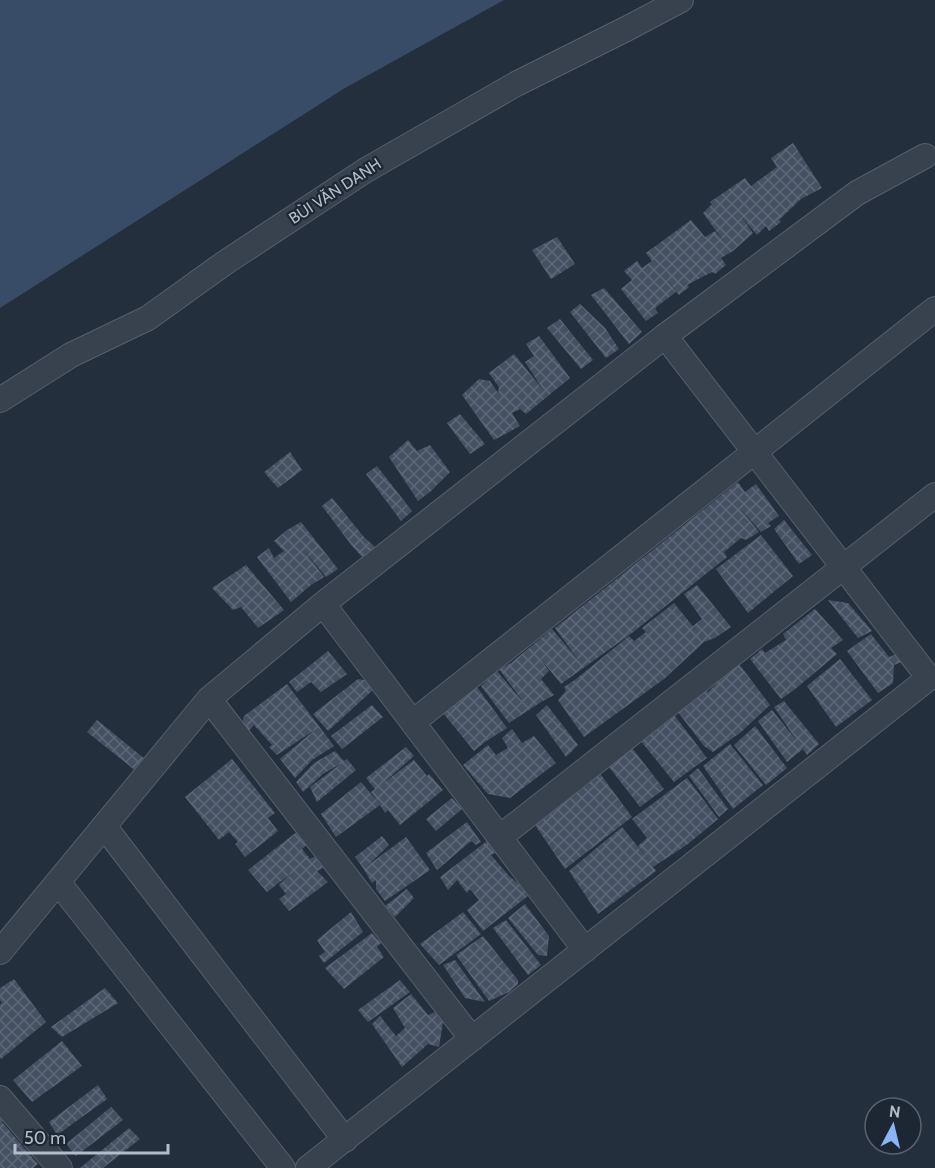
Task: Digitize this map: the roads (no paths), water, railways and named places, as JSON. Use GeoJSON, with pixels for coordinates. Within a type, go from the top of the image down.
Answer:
{"type":"FeatureCollection","features":[{"type":"Feature","properties":{"kind":"street","name":"BÙI VĂN DANH"},"geometry":{"type":"LineString","coordinates":[[0,400],[71,355],[148,318],[226,262],[366,171],[516,84],[681,0]]}},
{"type":"Feature","properties":{"kind":"street"},"geometry":{"type":"LineString","coordinates":[[0,952],[209,699],[323,603],[664,336],[857,193],[925,156]]}},
{"type":"Feature","properties":{"kind":"street"},"geometry":{"type":"LineString","coordinates":[[413,722],[935,309]]}},
{"type":"Feature","properties":{"kind":"street"},"geometry":{"type":"LineString","coordinates":[[308,1168],[932,676],[843,567],[664,336]]}},
{"type":"Feature","properties":{"kind":"street"},"geometry":{"type":"LineString","coordinates":[[500,837],[935,495]]}},
{"type":"Feature","properties":{"kind":"street"},"geometry":{"type":"LineString","coordinates":[[323,603],[585,950]]}},
{"type":"Feature","properties":{"kind":"street"},"geometry":{"type":"LineString","coordinates":[[209,699],[472,1039]]}},
{"type":"Feature","properties":{"kind":"street"},"geometry":{"type":"LineString","coordinates":[[104,826],[345,1140]]}},
{"type":"Feature","properties":{"kind":"street"},"geometry":{"type":"LineString","coordinates":[[58,882],[282,1168]]}},
{"type":"Feature","properties":{"kind":"street"},"geometry":{"type":"LineString","coordinates":[[0,1098],[60,1168]]}},
{"type":"Feature","properties":{"kind":"water"},"geometry":{"type":"Polygon","coordinates":[[[0,0],[504,0],[345,88],[0,308],[0,0]]]}}]}
